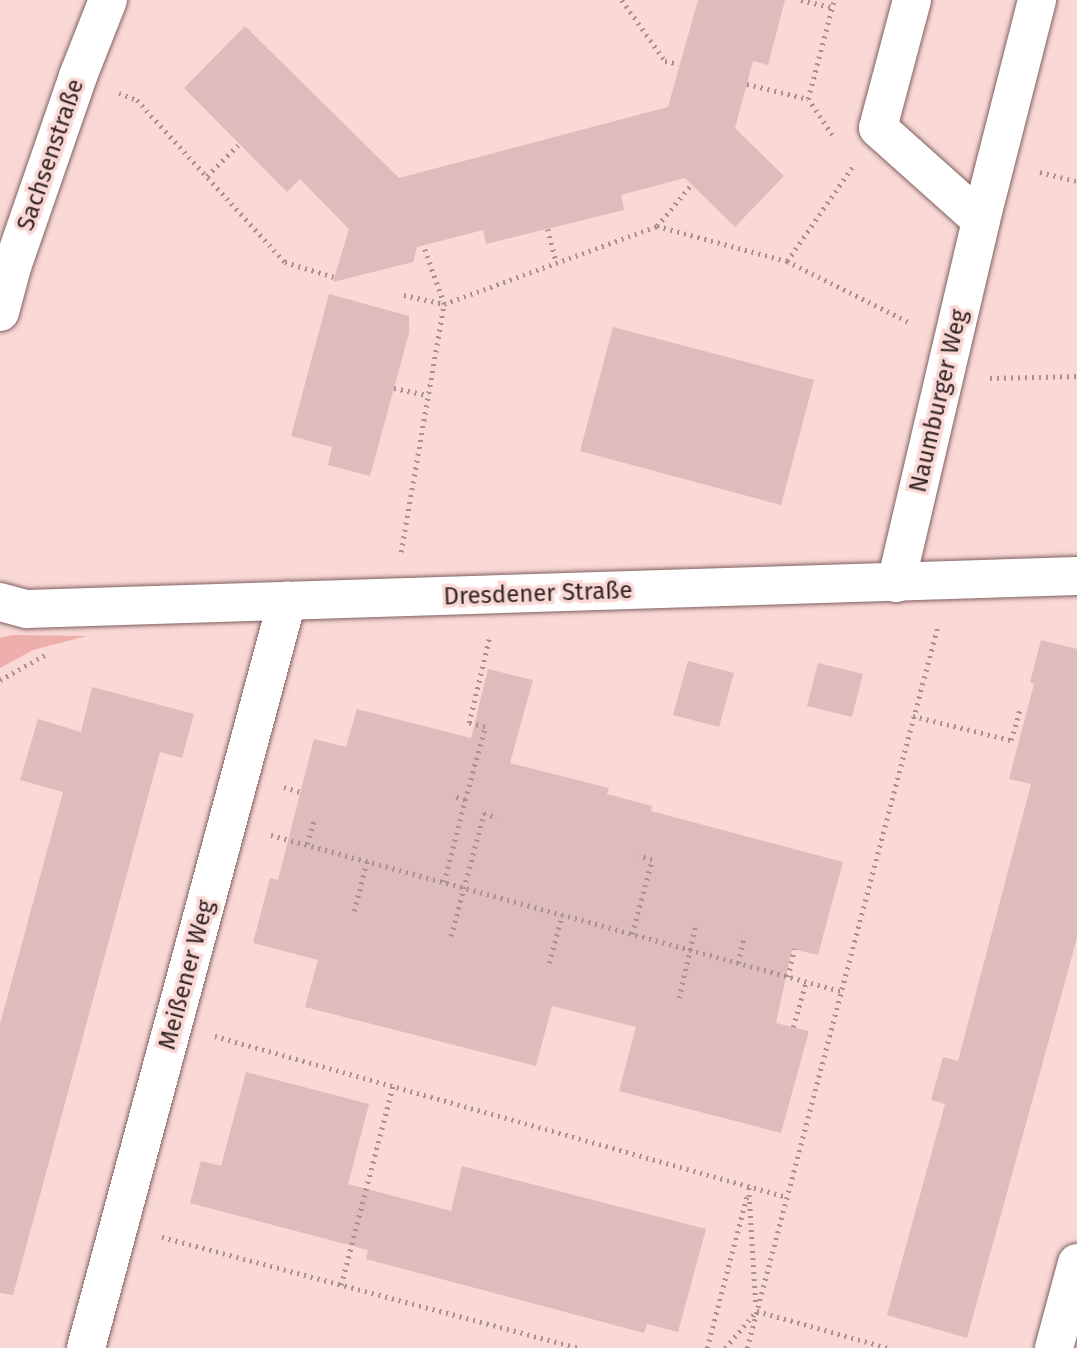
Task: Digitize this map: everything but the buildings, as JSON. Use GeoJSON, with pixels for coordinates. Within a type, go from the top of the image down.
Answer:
{"type":"FeatureCollection","features":[{"type":"Feature","properties":{"kind":"street","name":"Sachsenstraße"},"geometry":{"type":"LineString","coordinates":[[0,312],[6,265],[108,0]]}},
{"type":"Feature","properties":{"kind":"street"},"geometry":{"type":"LineString","coordinates":[[912,0],[878,128],[981,220]]}},
{"type":"Feature","properties":{"kind":"street","name":"Naumburger Weg"},"geometry":{"type":"LineString","coordinates":[[896,583],[981,220],[1037,0]]}},
{"type":"Feature","properties":{"kind":"street","name":"Dresdener Straße"},"geometry":{"type":"LineString","coordinates":[[0,603],[27,609],[1077,576]]}},
{"type":"Feature","properties":{"kind":"street","name":"Meißener Weg"},"geometry":{"type":"LineString","coordinates":[[86,1348],[287,601]]}},
{"type":"Feature","properties":{"kind":"street"},"geometry":{"type":"LineString","coordinates":[[1054,1348],[1077,1263]]}},
{"type":"Feature","properties":{"kind":"path"},"geometry":{"type":"LineString","coordinates":[[621,0],[665,61],[679,65]]}},
{"type":"Feature","properties":{"kind":"path"},"geometry":{"type":"LineString","coordinates":[[802,0],[832,7]]}},
{"type":"Feature","properties":{"kind":"path"},"geometry":{"type":"LineString","coordinates":[[808,99],[834,0]]}},
{"type":"Feature","properties":{"kind":"path"},"geometry":{"type":"LineString","coordinates":[[78,76],[137,100],[285,262],[334,277]]}},
{"type":"Feature","properties":{"kind":"path"},"geometry":{"type":"LineString","coordinates":[[747,84],[808,99],[838,144]]}},
{"type":"Feature","properties":{"kind":"path"},"geometry":{"type":"LineString","coordinates":[[787,261],[878,128]]}},
{"type":"Feature","properties":{"kind":"path"},"geometry":{"type":"LineString","coordinates":[[206,176],[240,143]]}},
{"type":"Feature","properties":{"kind":"path"},"geometry":{"type":"LineString","coordinates":[[846,155],[853,166]]}},
{"type":"Feature","properties":{"kind":"path"},"geometry":{"type":"LineString","coordinates":[[404,295],[444,304],[657,226],[692,184]]}},
{"type":"Feature","properties":{"kind":"path"},"geometry":{"type":"LineString","coordinates":[[657,226],[787,261],[948,362],[1077,376]]}},
{"type":"Feature","properties":{"kind":"path"},"geometry":{"type":"LineString","coordinates":[[548,229],[556,262]]}},
{"type":"Feature","properties":{"kind":"path"},"geometry":{"type":"LineString","coordinates":[[395,598],[444,304],[424,245]]}},
{"type":"Feature","properties":{"kind":"path"},"geometry":{"type":"LineString","coordinates":[[394,388],[428,395]]}},
{"type":"Feature","properties":{"kind":"path"},"geometry":{"type":"LineString","coordinates":[[747,1348],[949,581]]}},
{"type":"Feature","properties":{"kind":"path"},"geometry":{"type":"LineString","coordinates":[[444,882],[485,727],[469,723],[489,640],[491,596]]}},
{"type":"Feature","properties":{"kind":"path"},"geometry":{"type":"LineString","coordinates":[[913,716],[1011,740],[1020,709]]}},
{"type":"Feature","properties":{"kind":"path"},"geometry":{"type":"LineString","coordinates":[[281,786],[300,792]]}},
{"type":"Feature","properties":{"kind":"path"},"geometry":{"type":"LineString","coordinates":[[452,796],[465,800]]}},
{"type":"Feature","properties":{"kind":"path"},"geometry":{"type":"LineString","coordinates":[[451,936],[484,814],[497,818]]}},
{"type":"Feature","properties":{"kind":"path"},"geometry":{"type":"LineString","coordinates":[[307,844],[313,820]]}},
{"type":"Feature","properties":{"kind":"path"},"geometry":{"type":"LineString","coordinates":[[228,823],[841,991]]}},
{"type":"Feature","properties":{"kind":"path"},"geometry":{"type":"LineString","coordinates":[[632,934],[652,860],[639,856]]}},
{"type":"Feature","properties":{"kind":"path"},"geometry":{"type":"LineString","coordinates":[[354,911],[367,861]]}},
{"type":"Feature","properties":{"kind":"path"},"geometry":{"type":"LineString","coordinates":[[549,963],[562,915]]}},
{"type":"Feature","properties":{"kind":"path"},"geometry":{"type":"LineString","coordinates":[[679,998],[696,923]]}},
{"type":"Feature","properties":{"kind":"path"},"geometry":{"type":"LineString","coordinates":[[738,963],[744,936]]}},
{"type":"Feature","properties":{"kind":"path"},"geometry":{"type":"LineString","coordinates":[[788,977],[794,949]]}},
{"type":"Feature","properties":{"kind":"path"},"geometry":{"type":"LineString","coordinates":[[793,1027],[806,982]]}},
{"type":"Feature","properties":{"kind":"path"},"geometry":{"type":"LineString","coordinates":[[173,1024],[787,1197]]}},
{"type":"Feature","properties":{"kind":"path"},"geometry":{"type":"LineString","coordinates":[[341,1285],[393,1086]]}},
{"type":"Feature","properties":{"kind":"path"},"geometry":{"type":"LineString","coordinates":[[725,1348],[757,1311],[749,1188]]}},
{"type":"Feature","properties":{"kind":"path"},"geometry":{"type":"LineString","coordinates":[[706,1348],[749,1188]]}},
{"type":"Feature","properties":{"kind":"path"},"geometry":{"type":"LineString","coordinates":[[120,1226],[580,1348]]}},
{"type":"Feature","properties":{"kind":"path"},"geometry":{"type":"LineString","coordinates":[[757,1311],[889,1348]]}},
{"type":"Feature","properties":{"kind":"shaded area"},"geometry":{"type":"Polygon","coordinates":[[[12,635],[87,636],[33,650],[0,668],[0,638],[12,635]]]}}]}
